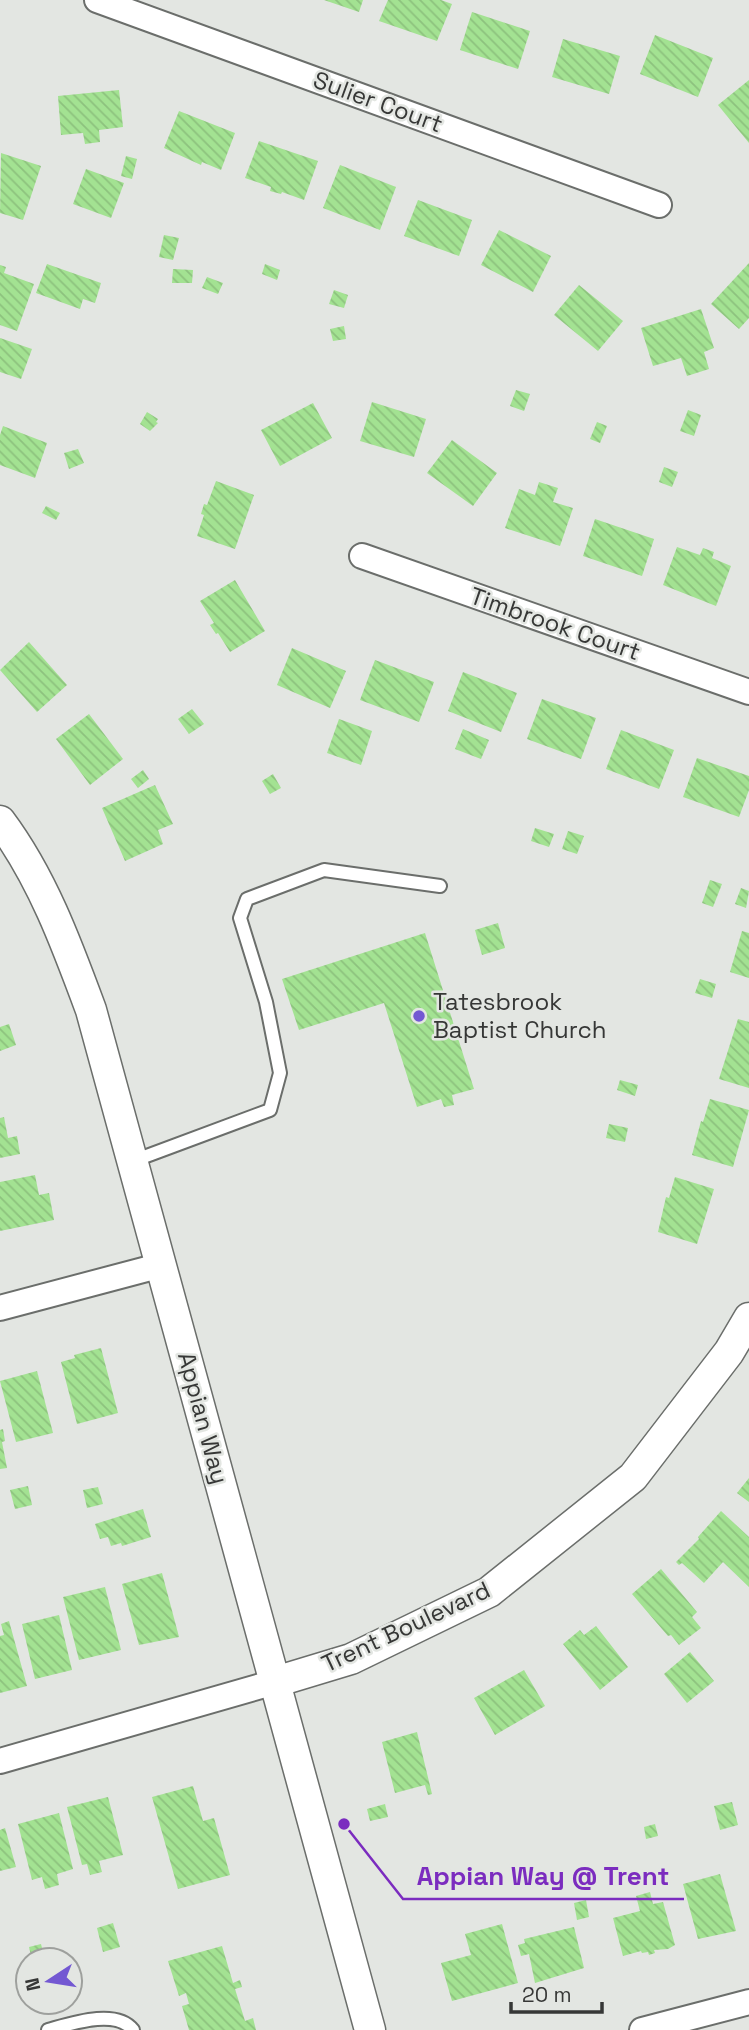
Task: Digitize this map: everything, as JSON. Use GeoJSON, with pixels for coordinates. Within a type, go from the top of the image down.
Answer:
{"type":"FeatureCollection","features":[{"type":"Feature","properties":{"kind":"street","name":"Sulier Court"},"geometry":{"type":"LineString","coordinates":[[97,0],[659,205]]}},
{"type":"Feature","properties":{"kind":"street","name":"Timbrook Court"},"geometry":{"type":"LineString","coordinates":[[362,556],[749,692]]}},
{"type":"Feature","properties":{"kind":"street","name":"Appian Way"},"geometry":{"type":"LineString","coordinates":[[0,821],[37,881],[65,941],[91,1010],[370,2030]]}},
{"type":"Feature","properties":{"kind":"street"},"geometry":{"type":"LineString","coordinates":[[0,1308],[162,1265]]}},
{"type":"Feature","properties":{"kind":"street","name":"Trent Boulevard"},"geometry":{"type":"LineString","coordinates":[[0,1761],[351,1659],[489,1592],[633,1477],[729,1352],[749,1318]]}},
{"type":"Feature","properties":{"kind":"street"},"geometry":{"type":"LineString","coordinates":[[642,2030],[749,2002]]}},
{"type":"Feature","properties":{"kind":"lane"},"geometry":{"type":"LineString","coordinates":[[133,1161],[270,1110],[280,1073],[266,1002],[240,918],[247,900],[324,870],[440,886]]}},
{"type":"Feature","properties":{"kind":"lane"},"geometry":{"type":"LineString","coordinates":[[48,2030],[83,2020],[108,2018],[131,2026],[133,2030]]}},
{"type":"Feature","properties":{"kind":"building"},"geometry":{"type":"Polygon","coordinates":[[[324,0],[363,0],[359,12],[324,0]]]}},
{"type":"Feature","properties":{"kind":"building"},"geometry":{"type":"Polygon","coordinates":[[[388,0],[441,0],[452,4],[437,41],[379,21],[388,0]]]}},
{"type":"Feature","properties":{"kind":"building"},"geometry":{"type":"Polygon","coordinates":[[[472,12],[530,31],[518,69],[460,50],[472,12]]]}},
{"type":"Feature","properties":{"kind":"building"},"geometry":{"type":"Polygon","coordinates":[[[655,35],[713,58],[698,97],[640,74],[655,35]]]}},
{"type":"Feature","properties":{"kind":"building"},"geometry":{"type":"Polygon","coordinates":[[[563,39],[620,56],[609,94],[552,77],[563,39]]]}},
{"type":"Feature","properties":{"kind":"building"},"geometry":{"type":"Polygon","coordinates":[[[749,80],[749,143],[718,105],[749,80]]]}},
{"type":"Feature","properties":{"kind":"building"},"geometry":{"type":"Polygon","coordinates":[[[119,90],[123,127],[99,130],[100,142],[85,144],[83,133],[61,135],[58,96],[119,90]]]}},
{"type":"Feature","properties":{"kind":"building"},"geometry":{"type":"Polygon","coordinates":[[[179,111],[235,133],[221,170],[202,162],[201,165],[164,148],[179,111]]]}},
{"type":"Feature","properties":{"kind":"building"},"geometry":{"type":"Polygon","coordinates":[[[259,141],[318,161],[304,200],[282,192],[270,191],[271,187],[245,178],[259,141]]]}},
{"type":"Feature","properties":{"kind":"building"},"geometry":{"type":"Polygon","coordinates":[[[1,153],[41,166],[23,220],[0,213],[1,153]]]}},
{"type":"Feature","properties":{"kind":"building"},"geometry":{"type":"Polygon","coordinates":[[[126,156],[137,159],[132,179],[121,176],[126,156]]]}},
{"type":"Feature","properties":{"kind":"building"},"geometry":{"type":"Polygon","coordinates":[[[340,165],[396,187],[380,230],[323,208],[340,165]]]}},
{"type":"Feature","properties":{"kind":"building"},"geometry":{"type":"Polygon","coordinates":[[[86,169],[124,183],[111,218],[73,204],[86,169]]]}},
{"type":"Feature","properties":{"kind":"building"},"geometry":{"type":"Polygon","coordinates":[[[418,200],[472,220],[459,256],[404,236],[418,200]]]}},
{"type":"Feature","properties":{"kind":"building"},"geometry":{"type":"Polygon","coordinates":[[[499,230],[551,256],[533,292],[481,265],[499,230]]]}},
{"type":"Feature","properties":{"kind":"building"},"geometry":{"type":"Polygon","coordinates":[[[164,235],[179,238],[173,260],[159,257],[164,235]]]}},
{"type":"Feature","properties":{"kind":"building"},"geometry":{"type":"Polygon","coordinates":[[[749,263],[749,318],[739,329],[711,304],[749,263]]]}},
{"type":"Feature","properties":{"kind":"building"},"geometry":{"type":"Polygon","coordinates":[[[47,264],[101,283],[95,303],[83,299],[80,309],[36,293],[47,264]]]}},
{"type":"Feature","properties":{"kind":"building"},"geometry":{"type":"Polygon","coordinates":[[[265,264],[280,270],[277,280],[262,274],[265,264]]]}},
{"type":"Feature","properties":{"kind":"building"},"geometry":{"type":"Polygon","coordinates":[[[0,265],[6,267],[4,273],[34,284],[17,331],[0,325],[0,265]]]}},
{"type":"Feature","properties":{"kind":"building"},"geometry":{"type":"Polygon","coordinates":[[[173,269],[193,270],[192,283],[172,283],[173,269]]]}},
{"type":"Feature","properties":{"kind":"building"},"geometry":{"type":"Polygon","coordinates":[[[207,277],[223,283],[218,294],[202,288],[207,277]]]}},
{"type":"Feature","properties":{"kind":"building"},"geometry":{"type":"Polygon","coordinates":[[[579,285],[623,321],[598,351],[554,315],[579,285]]]}},
{"type":"Feature","properties":{"kind":"building"},"geometry":{"type":"Polygon","coordinates":[[[334,290],[348,295],[344,308],[329,304],[334,290]]]}},
{"type":"Feature","properties":{"kind":"building"},"geometry":{"type":"Polygon","coordinates":[[[701,309],[714,348],[704,352],[709,369],[687,376],[681,358],[653,366],[641,328],[701,309]]]}},
{"type":"Feature","properties":{"kind":"building"},"geometry":{"type":"Polygon","coordinates":[[[344,326],[346,339],[333,341],[330,329],[344,326]]]}},
{"type":"Feature","properties":{"kind":"building"},"geometry":{"type":"Polygon","coordinates":[[[0,338],[32,349],[21,379],[0,372],[0,338]]]}},
{"type":"Feature","properties":{"kind":"building"},"geometry":{"type":"Polygon","coordinates":[[[516,390],[530,394],[524,411],[510,406],[516,390]]]}},
{"type":"Feature","properties":{"kind":"building"},"geometry":{"type":"Polygon","coordinates":[[[372,402],[426,419],[414,457],[360,441],[372,402]]]}},
{"type":"Feature","properties":{"kind":"building"},"geometry":{"type":"Polygon","coordinates":[[[313,403],[332,438],[280,466],[261,430],[313,403]]]}},
{"type":"Feature","properties":{"kind":"building"},"geometry":{"type":"Polygon","coordinates":[[[688,410],[701,415],[694,436],[680,431],[688,410]]]}},
{"type":"Feature","properties":{"kind":"building"},"geometry":{"type":"Polygon","coordinates":[[[147,412],[158,419],[158,423],[150,431],[140,424],[147,412]]]}},
{"type":"Feature","properties":{"kind":"building"},"geometry":{"type":"Polygon","coordinates":[[[597,422],[607,426],[600,443],[590,439],[597,422]]]}},
{"type":"Feature","properties":{"kind":"building"},"geometry":{"type":"Polygon","coordinates":[[[3,426],[47,443],[35,478],[0,465],[0,435],[3,426]]]}},
{"type":"Feature","properties":{"kind":"building"},"geometry":{"type":"Polygon","coordinates":[[[452,440],[497,473],[473,506],[427,473],[452,440]]]}},
{"type":"Feature","properties":{"kind":"building"},"geometry":{"type":"Polygon","coordinates":[[[78,449],[84,463],[69,469],[64,453],[78,449]]]}},
{"type":"Feature","properties":{"kind":"building"},"geometry":{"type":"Polygon","coordinates":[[[664,467],[678,472],[672,487],[659,482],[664,467]]]}},
{"type":"Feature","properties":{"kind":"building"},"geometry":{"type":"Polygon","coordinates":[[[216,481],[254,495],[235,549],[197,536],[204,515],[201,514],[204,504],[207,505],[216,481]]]}},
{"type":"Feature","properties":{"kind":"building"},"geometry":{"type":"Polygon","coordinates":[[[539,482],[558,488],[553,502],[573,508],[560,546],[505,528],[519,489],[535,495],[539,482]]]}},
{"type":"Feature","properties":{"kind":"building"},"geometry":{"type":"Polygon","coordinates":[[[46,506],[60,513],[56,520],[42,513],[46,506]]]}},
{"type":"Feature","properties":{"kind":"building"},"geometry":{"type":"Polygon","coordinates":[[[595,519],[654,539],[642,576],[583,556],[595,519]]]}},
{"type":"Feature","properties":{"kind":"building"},"geometry":{"type":"Polygon","coordinates":[[[677,547],[700,555],[703,548],[714,552],[712,558],[731,566],[716,606],[663,585],[677,547]]]}},
{"type":"Feature","properties":{"kind":"building"},"geometry":{"type":"Polygon","coordinates":[[[235,580],[265,631],[230,652],[210,625],[214,623],[200,601],[235,580]]]}},
{"type":"Feature","properties":{"kind":"building"},"geometry":{"type":"Polygon","coordinates":[[[29,642],[67,685],[37,712],[0,670],[29,642]]]}},
{"type":"Feature","properties":{"kind":"building"},"geometry":{"type":"Polygon","coordinates":[[[292,648],[346,671],[330,708],[277,685],[292,648]]]}},
{"type":"Feature","properties":{"kind":"building"},"geometry":{"type":"Polygon","coordinates":[[[375,660],[434,682],[419,722],[360,700],[375,660]]]}},
{"type":"Feature","properties":{"kind":"building"},"geometry":{"type":"Polygon","coordinates":[[[463,672],[517,693],[501,732],[448,711],[463,672]]]}},
{"type":"Feature","properties":{"kind":"building"},"geometry":{"type":"Polygon","coordinates":[[[542,699],[596,718],[581,759],[527,739],[542,699]]]}},
{"type":"Feature","properties":{"kind":"building"},"geometry":{"type":"Polygon","coordinates":[[[192,709],[204,724],[189,734],[178,719],[192,709]]]}},
{"type":"Feature","properties":{"kind":"building"},"geometry":{"type":"Polygon","coordinates":[[[89,714],[123,759],[90,785],[56,739],[89,714]]]}},
{"type":"Feature","properties":{"kind":"building"},"geometry":{"type":"Polygon","coordinates":[[[339,719],[372,731],[361,765],[327,753],[339,719]]]}},
{"type":"Feature","properties":{"kind":"building"},"geometry":{"type":"Polygon","coordinates":[[[463,729],[489,740],[481,759],[455,749],[463,729]]]}},
{"type":"Feature","properties":{"kind":"building"},"geometry":{"type":"Polygon","coordinates":[[[621,730],[674,750],[659,789],[606,769],[621,730]]]}},
{"type":"Feature","properties":{"kind":"building"},"geometry":{"type":"Polygon","coordinates":[[[697,758],[749,776],[749,790],[739,817],[683,797],[697,758]]]}},
{"type":"Feature","properties":{"kind":"building"},"geometry":{"type":"Polygon","coordinates":[[[143,770],[149,779],[138,788],[131,779],[143,770]]]}},
{"type":"Feature","properties":{"kind":"building"},"geometry":{"type":"Polygon","coordinates":[[[273,774],[281,788],[270,794],[262,781],[273,774]]]}},
{"type":"Feature","properties":{"kind":"building"},"geometry":{"type":"Polygon","coordinates":[[[155,785],[173,824],[158,830],[163,844],[125,861],[102,808],[155,785]]]}},
{"type":"Feature","properties":{"kind":"building"},"geometry":{"type":"Polygon","coordinates":[[[535,828],[554,834],[549,847],[531,841],[535,828]]]}},
{"type":"Feature","properties":{"kind":"building"},"geometry":{"type":"Polygon","coordinates":[[[568,831],[584,836],[577,854],[562,849],[568,831]]]}},
{"type":"Feature","properties":{"kind":"building"},"geometry":{"type":"Polygon","coordinates":[[[710,880],[722,884],[713,907],[702,903],[710,880]]]}},
{"type":"Feature","properties":{"kind":"building"},"geometry":{"type":"Polygon","coordinates":[[[741,888],[749,891],[746,908],[735,904],[741,888]]]}},
{"type":"Feature","properties":{"kind":"building"},"geometry":{"type":"Polygon","coordinates":[[[498,923],[505,948],[482,955],[475,930],[498,923]]]}},
{"type":"Feature","properties":{"kind":"building"},"geometry":{"type":"Polygon","coordinates":[[[742,931],[749,933],[749,978],[730,972],[742,931]]]}},
{"type":"Feature","properties":{"kind":"building","name":"Tatesbrook Baptist Church"},"geometry":{"type":"Polygon","coordinates":[[[425,933],[474,1089],[452,1095],[454,1105],[444,1107],[441,1099],[417,1107],[384,1003],[299,1030],[282,979],[425,933]]]}},
{"type":"Feature","properties":{"kind":"building"},"geometry":{"type":"Polygon","coordinates":[[[700,979],[716,984],[712,998],[695,993],[700,979]]]}},
{"type":"Feature","properties":{"kind":"building"},"geometry":{"type":"Polygon","coordinates":[[[738,1019],[749,1022],[749,1088],[719,1079],[738,1019]]]}},
{"type":"Feature","properties":{"kind":"building"},"geometry":{"type":"Polygon","coordinates":[[[9,1024],[16,1045],[0,1051],[0,1027],[9,1024]]]}},
{"type":"Feature","properties":{"kind":"building"},"geometry":{"type":"Polygon","coordinates":[[[620,1080],[638,1085],[635,1096],[617,1090],[620,1080]]]}},
{"type":"Feature","properties":{"kind":"building"},"geometry":{"type":"Polygon","coordinates":[[[710,1099],[749,1110],[733,1167],[692,1155],[710,1099]]]}},
{"type":"Feature","properties":{"kind":"building"},"geometry":{"type":"Polygon","coordinates":[[[4,1117],[8,1138],[17,1136],[20,1154],[0,1158],[0,1118],[4,1117]]]}},
{"type":"Feature","properties":{"kind":"building"},"geometry":{"type":"Polygon","coordinates":[[[609,1124],[628,1128],[625,1142],[606,1138],[609,1124]]]}},
{"type":"Feature","properties":{"kind":"building"},"geometry":{"type":"Polygon","coordinates":[[[35,1175],[39,1195],[49,1193],[54,1220],[0,1231],[0,1182],[35,1175]]]}},
{"type":"Feature","properties":{"kind":"building"},"geometry":{"type":"Polygon","coordinates":[[[675,1177],[714,1189],[697,1244],[658,1232],[666,1197],[669,1198],[675,1177]]]}},
{"type":"Feature","properties":{"kind":"building"},"geometry":{"type":"Polygon","coordinates":[[[101,1348],[118,1413],[77,1424],[61,1362],[75,1358],[74,1355],[101,1348]]]}},
{"type":"Feature","properties":{"kind":"building"},"geometry":{"type":"Polygon","coordinates":[[[37,1371],[53,1433],[16,1442],[0,1381],[37,1371]]]}},
{"type":"Feature","properties":{"kind":"building"},"geometry":{"type":"Polygon","coordinates":[[[3,1429],[5,1441],[2,1442],[7,1468],[0,1469],[0,1430],[3,1429]]]}},
{"type":"Feature","properties":{"kind":"building"},"geometry":{"type":"Polygon","coordinates":[[[749,1478],[749,1502],[737,1493],[749,1478]]]}},
{"type":"Feature","properties":{"kind":"building"},"geometry":{"type":"Polygon","coordinates":[[[28,1486],[32,1505],[15,1509],[10,1490],[28,1486]]]}},
{"type":"Feature","properties":{"kind":"building"},"geometry":{"type":"Polygon","coordinates":[[[98,1487],[103,1504],[87,1508],[83,1490],[98,1487]]]}},
{"type":"Feature","properties":{"kind":"building"},"geometry":{"type":"Polygon","coordinates":[[[143,1509],[151,1537],[122,1546],[121,1543],[111,1546],[108,1537],[100,1539],[95,1524],[143,1509]]]}},
{"type":"Feature","properties":{"kind":"building"},"geometry":{"type":"Polygon","coordinates":[[[721,1511],[749,1537],[749,1587],[723,1562],[704,1583],[682,1563],[679,1565],[676,1562],[721,1511]]]}},
{"type":"Feature","properties":{"kind":"building"},"geometry":{"type":"Polygon","coordinates":[[[661,1569],[697,1612],[692,1617],[701,1628],[679,1645],[632,1594],[661,1569]]]}},
{"type":"Feature","properties":{"kind":"building"},"geometry":{"type":"Polygon","coordinates":[[[162,1573],[179,1637],[139,1645],[122,1584],[162,1573]]]}},
{"type":"Feature","properties":{"kind":"building"},"geometry":{"type":"Polygon","coordinates":[[[105,1587],[121,1650],[79,1660],[63,1597],[105,1587]]]}},
{"type":"Feature","properties":{"kind":"building"},"geometry":{"type":"Polygon","coordinates":[[[59,1615],[72,1670],[35,1679],[22,1624],[59,1615]]]}},
{"type":"Feature","properties":{"kind":"building"},"geometry":{"type":"Polygon","coordinates":[[[9,1621],[27,1686],[0,1693],[0,1636],[4,1635],[1,1624],[9,1621]]]}},
{"type":"Feature","properties":{"kind":"building"},"geometry":{"type":"Polygon","coordinates":[[[596,1626],[628,1667],[600,1690],[563,1644],[580,1630],[584,1635],[596,1626]]]}},
{"type":"Feature","properties":{"kind":"building"},"geometry":{"type":"Polygon","coordinates":[[[690,1652],[714,1681],[687,1703],[664,1674],[690,1652]]]}},
{"type":"Feature","properties":{"kind":"building"},"geometry":{"type":"Polygon","coordinates":[[[524,1670],[545,1706],[495,1735],[474,1698],[524,1670]]]}},
{"type":"Feature","properties":{"kind":"building"},"geometry":{"type":"Polygon","coordinates":[[[417,1732],[432,1794],[428,1795],[425,1785],[395,1793],[382,1742],[417,1732]]]}},
{"type":"Feature","properties":{"kind":"building"},"geometry":{"type":"Polygon","coordinates":[[[193,1786],[203,1821],[214,1818],[230,1875],[178,1889],[152,1797],[193,1786]]]}},
{"type":"Feature","properties":{"kind":"building"},"geometry":{"type":"Polygon","coordinates":[[[108,1797],[123,1855],[99,1861],[102,1872],[90,1875],[87,1864],[82,1865],[67,1807],[108,1797]]]}},
{"type":"Feature","properties":{"kind":"building"},"geometry":{"type":"Polygon","coordinates":[[[732,1802],[738,1825],[720,1830],[714,1806],[732,1802]]]}},
{"type":"Feature","properties":{"kind":"building"},"geometry":{"type":"Polygon","coordinates":[[[385,1804],[388,1817],[370,1821],[367,1809],[385,1804]]]}},
{"type":"Feature","properties":{"kind":"building"},"geometry":{"type":"Polygon","coordinates":[[[59,1813],[73,1869],[57,1874],[59,1885],[45,1889],[42,1877],[32,1880],[18,1824],[59,1813]]]}},
{"type":"Feature","properties":{"kind":"building"},"geometry":{"type":"Polygon","coordinates":[[[655,1824],[658,1836],[646,1839],[644,1827],[655,1824]]]}},
{"type":"Feature","properties":{"kind":"building"},"geometry":{"type":"Polygon","coordinates":[[[5,1828],[16,1867],[0,1871],[0,1830],[5,1828]]]}},
{"type":"Feature","properties":{"kind":"building"},"geometry":{"type":"Polygon","coordinates":[[[720,1874],[736,1931],[698,1939],[683,1884],[720,1874]]]}},
{"type":"Feature","properties":{"kind":"building"},"geometry":{"type":"Polygon","coordinates":[[[650,1892],[653,1904],[663,1902],[675,1945],[668,1949],[654,1950],[655,1953],[649,1955],[648,1952],[641,1951],[623,1956],[613,1918],[640,1911],[636,1896],[650,1892]]]}},
{"type":"Feature","properties":{"kind":"building"},"geometry":{"type":"Polygon","coordinates":[[[586,1900],[589,1917],[577,1920],[574,1903],[586,1900]]]}},
{"type":"Feature","properties":{"kind":"building"},"geometry":{"type":"Polygon","coordinates":[[[113,1923],[120,1947],[103,1952],[97,1928],[113,1923]]]}},
{"type":"Feature","properties":{"kind":"building"},"geometry":{"type":"Polygon","coordinates":[[[502,1924],[518,1983],[452,2001],[441,1963],[471,1955],[465,1934],[502,1924]]]}},
{"type":"Feature","properties":{"kind":"building"},"geometry":{"type":"Polygon","coordinates":[[[574,1927],[584,1968],[535,1983],[529,1954],[521,1956],[518,1945],[525,1943],[524,1939],[574,1927]]]}},
{"type":"Feature","properties":{"kind":"building"},"geometry":{"type":"Polygon","coordinates":[[[222,1946],[233,1983],[240,1980],[242,1987],[235,1989],[245,2021],[253,2018],[256,2030],[189,2030],[182,2006],[189,2004],[186,1993],[179,1996],[168,1961],[222,1946]]]}},
{"type":"Feature","properties":{"kind":"place","name":"Tatesbrook Baptist Church"},"geometry":{"type":"Point","coordinates":[419,1016]}},
{"type":"Feature","properties":{"kind":"place","name":"Appian Way @ Trent"},"geometry":{"type":"Point","coordinates":[344,1824]}}]}
